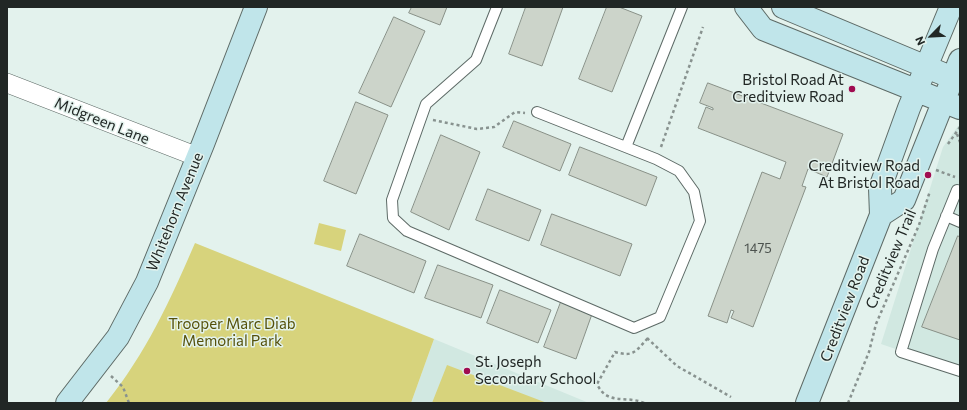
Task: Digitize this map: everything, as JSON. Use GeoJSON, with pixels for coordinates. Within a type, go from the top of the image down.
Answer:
{"type":"FeatureCollection","features":[{"type":"Feature","properties":{"kind":"street","name":"Whitehorn Avenue"},"geometry":{"type":"LineString","coordinates":[[67,403],[98,365],[118,337],[147,282],[198,157],[256,7]]}},
{"type":"Feature","properties":{"kind":"street"},"geometry":{"type":"LineString","coordinates":[[746,7],[763,29],[952,105]]}},
{"type":"Feature","properties":{"kind":"street"},"geometry":{"type":"LineString","coordinates":[[783,7],[926,67],[958,73],[952,105],[904,200],[882,215]]}},
{"type":"Feature","properties":{"kind":"street","name":"Creditview Road"},"geometry":{"type":"LineString","coordinates":[[808,403],[882,215],[880,188],[916,91],[951,7]]}},
{"type":"Feature","properties":{"kind":"street","name":"Midgreen Lane"},"geometry":{"type":"LineString","coordinates":[[7,83],[198,157]]}},
{"type":"Feature","properties":{"kind":"lane"},"geometry":{"type":"LineString","coordinates":[[497,7],[476,60],[426,104],[392,200],[393,218],[407,231],[634,328],[660,317],[700,221],[694,192],[679,171],[656,159],[537,112]]}},
{"type":"Feature","properties":{"kind":"lane"},"geometry":{"type":"LineString","coordinates":[[626,147],[682,7]]}},
{"type":"Feature","properties":{"kind":"lane"},"geometry":{"type":"LineString","coordinates":[[957,190],[933,249],[901,352],[960,372]]}},
{"type":"Feature","properties":{"kind":"lane"},"geometry":{"type":"LineString","coordinates":[[946,216],[960,222]]}},
{"type":"Feature","properties":{"kind":"path"},"geometry":{"type":"LineString","coordinates":[[656,159],[703,27]]}},
{"type":"Feature","properties":{"kind":"path"},"geometry":{"type":"LineString","coordinates":[[421,118],[477,129],[494,127],[515,112],[537,112]]}},
{"type":"Feature","properties":{"kind":"path"},"geometry":{"type":"LineString","coordinates":[[946,148],[957,133],[960,126]]}},
{"type":"Feature","properties":{"kind":"path"},"geometry":{"type":"LineString","coordinates":[[957,133],[960,142]]}},
{"type":"Feature","properties":{"kind":"path"},"geometry":{"type":"LineString","coordinates":[[934,177],[938,164]]}},
{"type":"Feature","properties":{"kind":"path"},"geometry":{"type":"LineString","coordinates":[[936,170],[960,178]]}},
{"type":"Feature","properties":{"kind":"path","name":"Creditview Trail"},"geometry":{"type":"LineString","coordinates":[[848,403],[869,352],[876,324],[919,225],[932,184]]}},
{"type":"Feature","properties":{"kind":"path"},"geometry":{"type":"LineString","coordinates":[[639,326],[648,338],[677,366],[731,397]]}},
{"type":"Feature","properties":{"kind":"path"},"geometry":{"type":"LineString","coordinates":[[644,403],[635,399],[612,399],[600,391],[597,384],[615,352],[627,355],[634,353],[648,338]]}},
{"type":"Feature","properties":{"kind":"path"},"geometry":{"type":"LineString","coordinates":[[98,365],[124,387],[129,403]]}},
{"type":"Feature","properties":{"kind":"shaded area"},"geometry":{"type":"Polygon","coordinates":[[[958,126],[960,126],[960,371],[881,344],[943,147],[958,126]]]}},
{"type":"Feature","properties":{"kind":"shaded area","name":"St. Joseph Secondary School"},"geometry":{"type":"Polygon","coordinates":[[[434,339],[589,403],[411,403],[434,339]]]}},
{"type":"Feature","properties":{"kind":"green space"},"geometry":{"type":"Polygon","coordinates":[[[319,223],[346,230],[341,251],[314,244],[319,223]]]}},
{"type":"Feature","properties":{"kind":"green space","name":"Trooper Marc Diab Memorial Park"},"geometry":{"type":"Polygon","coordinates":[[[195,243],[434,339],[411,403],[106,403],[145,346],[166,306],[195,243]]]}},
{"type":"Feature","properties":{"kind":"green space"},"geometry":{"type":"Polygon","coordinates":[[[447,365],[547,403],[432,403],[447,365]]]}},
{"type":"Feature","properties":{"kind":"building"},"geometry":{"type":"Polygon","coordinates":[[[412,7],[447,7],[440,25],[409,13],[412,7]]]}},
{"type":"Feature","properties":{"kind":"building"},"geometry":{"type":"Polygon","coordinates":[[[526,7],[563,7],[542,66],[509,54],[526,7]]]}},
{"type":"Feature","properties":{"kind":"building"},"geometry":{"type":"Polygon","coordinates":[[[607,7],[619,7],[642,16],[612,92],[579,79],[607,7]]]}},
{"type":"Feature","properties":{"kind":"building"},"geometry":{"type":"Polygon","coordinates":[[[394,17],[425,31],[391,107],[359,93],[394,17]]]}},
{"type":"Feature","properties":{"kind":"building"},"geometry":{"type":"Polygon","coordinates":[[[708,83],[843,134],[827,177],[808,169],[802,186],[806,187],[753,327],[731,318],[734,311],[731,310],[727,323],[708,316],[762,172],[780,179],[786,162],[698,128],[706,107],[713,110],[713,108],[700,103],[708,83]]]}},
{"type":"Feature","properties":{"kind":"building"},"geometry":{"type":"Polygon","coordinates":[[[356,102],[388,115],[356,194],[324,181],[356,102]]]}},
{"type":"Feature","properties":{"kind":"building"},"geometry":{"type":"Polygon","coordinates":[[[514,121],[571,144],[560,171],[503,147],[514,121]]]}},
{"type":"Feature","properties":{"kind":"building"},"geometry":{"type":"Polygon","coordinates":[[[441,135],[480,152],[449,230],[411,212],[441,135]]]}},
{"type":"Feature","properties":{"kind":"building"},"geometry":{"type":"Polygon","coordinates":[[[580,147],[657,177],[646,206],[569,175],[580,147]]]}},
{"type":"Feature","properties":{"kind":"building"},"geometry":{"type":"Polygon","coordinates":[[[488,189],[541,210],[529,241],[476,220],[488,189]]]}},
{"type":"Feature","properties":{"kind":"building"},"geometry":{"type":"Polygon","coordinates":[[[552,214],[632,244],[620,276],[541,245],[552,214]]]}},
{"type":"Feature","properties":{"kind":"building"},"geometry":{"type":"Polygon","coordinates":[[[360,234],[426,261],[414,293],[347,266],[360,234]]]}},
{"type":"Feature","properties":{"kind":"building"},"geometry":{"type":"Polygon","coordinates":[[[958,236],[960,237],[960,340],[922,327],[958,236]]]}},
{"type":"Feature","properties":{"kind":"building"},"geometry":{"type":"Polygon","coordinates":[[[438,265],[493,285],[481,318],[425,298],[438,265]]]}},
{"type":"Feature","properties":{"kind":"building"},"geometry":{"type":"Polygon","coordinates":[[[500,290],[551,310],[538,343],[487,323],[500,290]]]}},
{"type":"Feature","properties":{"kind":"building"},"geometry":{"type":"Polygon","coordinates":[[[561,302],[592,314],[576,359],[544,347],[561,302]]]}},
{"type":"Feature","properties":{"kind":"place","name":"Bristol Road At Creditview Road"},"geometry":{"type":"Point","coordinates":[852,89]}},
{"type":"Feature","properties":{"kind":"place","name":"Creditview Road At Bristol Road"},"geometry":{"type":"Point","coordinates":[928,175]}},
{"type":"Feature","properties":{"kind":"place","name":"St. Joseph Secondary School"},"geometry":{"type":"Point","coordinates":[467,371]}}]}
